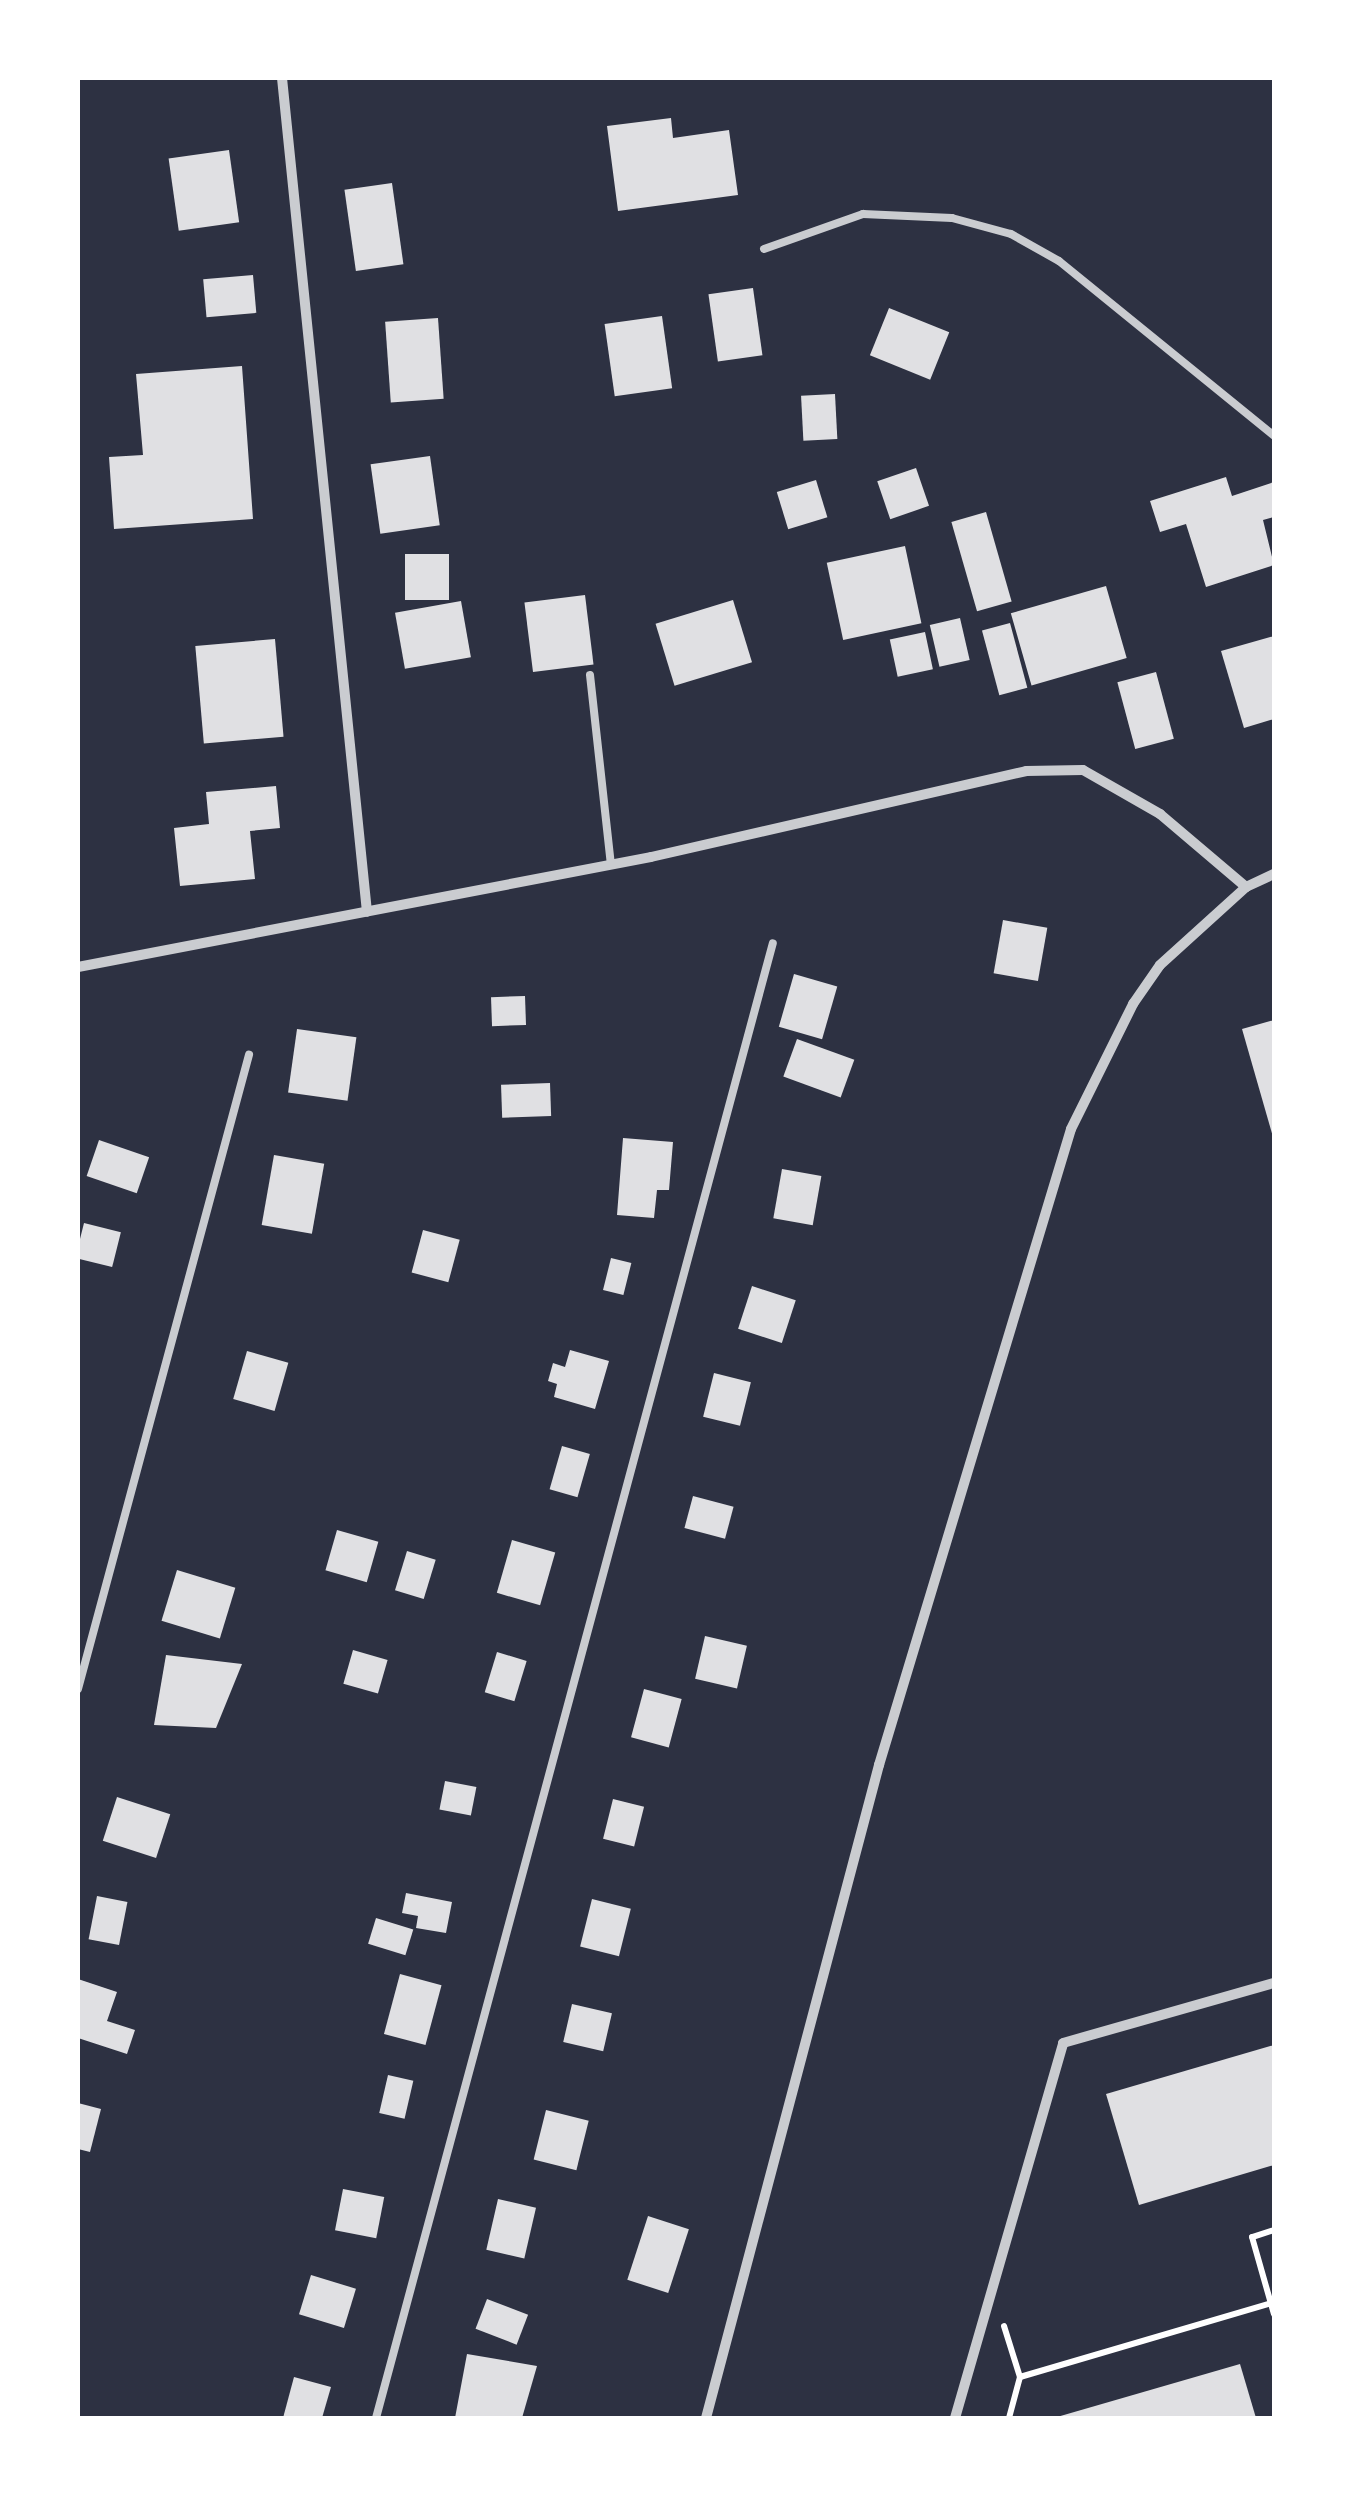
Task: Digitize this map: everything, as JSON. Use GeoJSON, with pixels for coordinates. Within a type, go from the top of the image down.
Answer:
{"type":"FeatureCollection","features":[{"type":"Feature","properties":{"kind":"street"},"geometry":{"type":"LineString","coordinates":[[282,78],[367,912]]}},
{"type":"Feature","properties":{"kind":"street"},"geometry":{"type":"LineString","coordinates":[[78,967],[611,865],[1026,771],[1083,770],[1160,814],[1246,887]]}},
{"type":"Feature","properties":{"kind":"street"},"geometry":{"type":"LineString","coordinates":[[706,2418],[879,1765],[1071,1129],[1132,1004],[1186,936],[1246,887],[1274,874]]}},
{"type":"Feature","properties":{"kind":"street"},"geometry":{"type":"LineString","coordinates":[[955,2418],[1063,2043],[1274,1983]]}},
{"type":"Feature","properties":{"kind":"lane"},"geometry":{"type":"LineString","coordinates":[[764,249],[862,214],[952,218],[1010,234],[1059,261],[1274,436]]}},
{"type":"Feature","properties":{"kind":"lane"},"geometry":{"type":"LineString","coordinates":[[590,675],[611,865]]}},
{"type":"Feature","properties":{"kind":"lane"},"geometry":{"type":"LineString","coordinates":[[376,2418],[773,943]]}},
{"type":"Feature","properties":{"kind":"lane"},"geometry":{"type":"LineString","coordinates":[[78,1690],[249,1055]]}},
{"type":"Feature","properties":{"kind":"path"},"geometry":{"type":"LineString","coordinates":[[1274,2230],[1252,2237],[1274,2314]]}},
{"type":"Feature","properties":{"kind":"path"},"geometry":{"type":"LineString","coordinates":[[1020,2377],[1272,2303]]}},
{"type":"Feature","properties":{"kind":"path"},"geometry":{"type":"LineString","coordinates":[[1001,2316],[1020,2377],[1008,2418]]}},
{"type":"Feature","properties":{"kind":"building"},"geometry":{"type":"Polygon","coordinates":[[[671,118],[673,138],[729,130],[738,195],[618,211],[607,126],[671,118]]]}},
{"type":"Feature","properties":{"kind":"building"},"geometry":{"type":"Polygon","coordinates":[[[229,150],[239,222],[179,231],[169,158],[229,150]]]}},
{"type":"Feature","properties":{"kind":"building"},"geometry":{"type":"Polygon","coordinates":[[[392,183],[403,264],[356,271],[344,190],[392,183]]]}},
{"type":"Feature","properties":{"kind":"building"},"geometry":{"type":"Polygon","coordinates":[[[253,275],[256,313],[207,317],[203,279],[253,275]]]}},
{"type":"Feature","properties":{"kind":"building"},"geometry":{"type":"Polygon","coordinates":[[[753,288],[762,355],[718,362],[708,294],[753,288]]]}},
{"type":"Feature","properties":{"kind":"building"},"geometry":{"type":"Polygon","coordinates":[[[889,308],[949,332],[930,380],[870,355],[889,308]]]}},
{"type":"Feature","properties":{"kind":"building"},"geometry":{"type":"Polygon","coordinates":[[[662,316],[672,388],[615,396],[605,324],[662,316]]]}},
{"type":"Feature","properties":{"kind":"building"},"geometry":{"type":"Polygon","coordinates":[[[438,318],[444,399],[391,402],[385,322],[438,318]]]}},
{"type":"Feature","properties":{"kind":"building"},"geometry":{"type":"Polygon","coordinates":[[[242,366],[253,519],[114,529],[109,457],[143,455],[136,374],[242,366]]]}},
{"type":"Feature","properties":{"kind":"building"},"geometry":{"type":"Polygon","coordinates":[[[835,394],[837,439],[803,441],[801,396],[835,394]]]}},
{"type":"Feature","properties":{"kind":"building"},"geometry":{"type":"Polygon","coordinates":[[[430,456],[440,525],[380,534],[371,464],[430,456]]]}},
{"type":"Feature","properties":{"kind":"building"},"geometry":{"type":"Polygon","coordinates":[[[916,468],[929,506],[890,519],[877,481],[916,468]]]}},
{"type":"Feature","properties":{"kind":"building"},"geometry":{"type":"Polygon","coordinates":[[[1226,477],[1232,496],[1274,482],[1274,517],[1263,520],[1274,565],[1206,587],[1186,524],[1160,532],[1150,501],[1226,477]]]}},
{"type":"Feature","properties":{"kind":"building"},"geometry":{"type":"Polygon","coordinates":[[[816,480],[827,517],[788,529],[777,492],[816,480]]]}},
{"type":"Feature","properties":{"kind":"building"},"geometry":{"type":"Polygon","coordinates":[[[986,512],[1012,601],[977,611],[951,522],[986,512]]]}},
{"type":"Feature","properties":{"kind":"building"},"geometry":{"type":"Polygon","coordinates":[[[905,546],[921,623],[843,640],[827,563],[905,546]]]}},
{"type":"Feature","properties":{"kind":"building"},"geometry":{"type":"Polygon","coordinates":[[[405,554],[449,554],[449,600],[405,600],[405,554]]]}},
{"type":"Feature","properties":{"kind":"building"},"geometry":{"type":"Polygon","coordinates":[[[1106,586],[1127,658],[1032,685],[1011,613],[1106,586]]]}},
{"type":"Feature","properties":{"kind":"building"},"geometry":{"type":"Polygon","coordinates":[[[585,595],[594,664],[533,672],[524,602],[585,595]]]}},
{"type":"Feature","properties":{"kind":"building"},"geometry":{"type":"Polygon","coordinates":[[[733,600],[752,662],[675,686],[656,624],[733,600]]]}},
{"type":"Feature","properties":{"kind":"building"},"geometry":{"type":"Polygon","coordinates":[[[461,601],[471,657],[405,669],[395,613],[461,601]]]}},
{"type":"Feature","properties":{"kind":"building"},"geometry":{"type":"Polygon","coordinates":[[[960,618],[970,660],[939,667],[930,625],[960,618]]]}},
{"type":"Feature","properties":{"kind":"building"},"geometry":{"type":"Polygon","coordinates":[[[1010,623],[1027,688],[999,695],[982,631],[1010,623]]]}},
{"type":"Feature","properties":{"kind":"building"},"geometry":{"type":"Polygon","coordinates":[[[925,632],[933,669],[898,677],[890,639],[925,632]]]}},
{"type":"Feature","properties":{"kind":"building"},"geometry":{"type":"Polygon","coordinates":[[[1274,636],[1274,719],[1244,728],[1221,651],[1274,636]]]}},
{"type":"Feature","properties":{"kind":"building"},"geometry":{"type":"Polygon","coordinates":[[[275,639],[284,737],[204,744],[195,646],[275,639]]]}},
{"type":"Feature","properties":{"kind":"building"},"geometry":{"type":"Polygon","coordinates":[[[1156,672],[1174,739],[1135,749],[1117,682],[1156,672]]]}},
{"type":"Feature","properties":{"kind":"building"},"geometry":{"type":"Polygon","coordinates":[[[276,786],[280,828],[250,831],[255,879],[180,886],[174,828],[209,824],[206,792],[276,786]]]}},
{"type":"Feature","properties":{"kind":"building"},"geometry":{"type":"Polygon","coordinates":[[[1003,920],[1047,928],[1038,981],[994,973],[1003,920]]]}},
{"type":"Feature","properties":{"kind":"building"},"geometry":{"type":"Polygon","coordinates":[[[794,974],[837,986],[822,1039],[779,1027],[794,974]]]}},
{"type":"Feature","properties":{"kind":"building"},"geometry":{"type":"Polygon","coordinates":[[[525,996],[526,1025],[492,1026],[491,997],[525,996]]]}},
{"type":"Feature","properties":{"kind":"building"},"geometry":{"type":"Polygon","coordinates":[[[1274,1020],[1274,1137],[1273,1137],[1242,1029],[1274,1020]]]}},
{"type":"Feature","properties":{"kind":"building"},"geometry":{"type":"Polygon","coordinates":[[[297,1029],[356,1037],[348,1101],[288,1092],[297,1029]]]}},
{"type":"Feature","properties":{"kind":"building"},"geometry":{"type":"Polygon","coordinates":[[[797,1039],[854,1060],[841,1097],[783,1077],[797,1039]]]}},
{"type":"Feature","properties":{"kind":"building"},"geometry":{"type":"Polygon","coordinates":[[[550,1083],[551,1116],[502,1118],[501,1085],[550,1083]]]}},
{"type":"Feature","properties":{"kind":"building"},"geometry":{"type":"Polygon","coordinates":[[[623,1138],[673,1142],[669,1190],[657,1190],[654,1218],[617,1215],[623,1138]]]}},
{"type":"Feature","properties":{"kind":"building"},"geometry":{"type":"Polygon","coordinates":[[[99,1140],[149,1157],[137,1193],[87,1176],[99,1140]]]}},
{"type":"Feature","properties":{"kind":"building"},"geometry":{"type":"Polygon","coordinates":[[[274,1155],[324,1164],[312,1234],[262,1225],[274,1155]]]}},
{"type":"Feature","properties":{"kind":"building"},"geometry":{"type":"Polygon","coordinates":[[[782,1169],[821,1176],[813,1225],[773,1218],[782,1169]]]}},
{"type":"Feature","properties":{"kind":"building"},"geometry":{"type":"Polygon","coordinates":[[[84,1223],[121,1232],[112,1267],[78,1259],[84,1223]]]}},
{"type":"Feature","properties":{"kind":"building"},"geometry":{"type":"Polygon","coordinates":[[[423,1230],[460,1240],[448,1282],[412,1273],[423,1230]]]}},
{"type":"Feature","properties":{"kind":"building"},"geometry":{"type":"Polygon","coordinates":[[[611,1258],[631,1263],[623,1295],[603,1290],[611,1258]]]}},
{"type":"Feature","properties":{"kind":"building"},"geometry":{"type":"Polygon","coordinates":[[[752,1286],[796,1300],[782,1343],[738,1329],[752,1286]]]}},
{"type":"Feature","properties":{"kind":"building"},"geometry":{"type":"Polygon","coordinates":[[[570,1350],[609,1361],[595,1409],[554,1397],[557,1384],[548,1381],[553,1363],[565,1367],[570,1350]]]}},
{"type":"Feature","properties":{"kind":"building"},"geometry":{"type":"Polygon","coordinates":[[[247,1351],[288,1363],[275,1411],[233,1399],[247,1351]]]}},
{"type":"Feature","properties":{"kind":"building"},"geometry":{"type":"Polygon","coordinates":[[[714,1373],[751,1382],[740,1426],[703,1417],[714,1373]]]}},
{"type":"Feature","properties":{"kind":"building"},"geometry":{"type":"Polygon","coordinates":[[[562,1446],[590,1454],[577,1497],[550,1489],[562,1446]]]}},
{"type":"Feature","properties":{"kind":"building"},"geometry":{"type":"Polygon","coordinates":[[[693,1496],[734,1507],[725,1539],[684,1528],[693,1496]]]}},
{"type":"Feature","properties":{"kind":"building"},"geometry":{"type":"Polygon","coordinates":[[[337,1530],[378,1542],[367,1582],[325,1570],[337,1530]]]}},
{"type":"Feature","properties":{"kind":"building"},"geometry":{"type":"Polygon","coordinates":[[[512,1540],[555,1552],[540,1605],[497,1593],[512,1540]]]}},
{"type":"Feature","properties":{"kind":"building"},"geometry":{"type":"Polygon","coordinates":[[[407,1551],[436,1560],[424,1599],[395,1590],[407,1551]]]}},
{"type":"Feature","properties":{"kind":"building"},"geometry":{"type":"Polygon","coordinates":[[[177,1570],[235,1588],[220,1639],[162,1621],[177,1570]]]}},
{"type":"Feature","properties":{"kind":"building"},"geometry":{"type":"Polygon","coordinates":[[[705,1636],[747,1646],[737,1689],[695,1679],[705,1636]]]}},
{"type":"Feature","properties":{"kind":"building"},"geometry":{"type":"Polygon","coordinates":[[[353,1650],[388,1660],[378,1694],[343,1684],[353,1650]]]}},
{"type":"Feature","properties":{"kind":"building"},"geometry":{"type":"Polygon","coordinates":[[[497,1652],[527,1661],[514,1701],[485,1692],[497,1652]]]}},
{"type":"Feature","properties":{"kind":"building"},"geometry":{"type":"Polygon","coordinates":[[[166,1655],[242,1664],[216,1728],[154,1725],[166,1655]]]}},
{"type":"Feature","properties":{"kind":"building"},"geometry":{"type":"Polygon","coordinates":[[[644,1689],[682,1699],[669,1747],[631,1737],[644,1689]]]}},
{"type":"Feature","properties":{"kind":"building"},"geometry":{"type":"Polygon","coordinates":[[[445,1781],[476,1787],[471,1816],[439,1809],[445,1781]]]}},
{"type":"Feature","properties":{"kind":"building"},"geometry":{"type":"Polygon","coordinates":[[[117,1797],[170,1814],[156,1858],[103,1841],[117,1797]]]}},
{"type":"Feature","properties":{"kind":"building"},"geometry":{"type":"Polygon","coordinates":[[[613,1799],[644,1807],[634,1847],[603,1839],[613,1799]]]}},
{"type":"Feature","properties":{"kind":"building"},"geometry":{"type":"Polygon","coordinates":[[[406,1893],[452,1902],[446,1933],[416,1928],[418,1916],[402,1913],[406,1893]]]}},
{"type":"Feature","properties":{"kind":"building"},"geometry":{"type":"Polygon","coordinates":[[[97,1896],[127,1902],[119,1945],[89,1939],[97,1896]]]}},
{"type":"Feature","properties":{"kind":"building"},"geometry":{"type":"Polygon","coordinates":[[[592,1899],[631,1909],[619,1956],[580,1947],[592,1899]]]}},
{"type":"Feature","properties":{"kind":"building"},"geometry":{"type":"Polygon","coordinates":[[[376,1918],[413,1929],[405,1955],[368,1944],[376,1918]]]}},
{"type":"Feature","properties":{"kind":"building"},"geometry":{"type":"Polygon","coordinates":[[[400,1974],[442,1985],[425,2045],[384,2034],[400,1974]]]}},
{"type":"Feature","properties":{"kind":"building"},"geometry":{"type":"Polygon","coordinates":[[[78,1979],[117,1992],[107,2021],[135,2030],[127,2054],[78,2038],[78,1979]]]}},
{"type":"Feature","properties":{"kind":"building"},"geometry":{"type":"Polygon","coordinates":[[[572,2004],[612,2013],[603,2051],[563,2042],[572,2004]]]}},
{"type":"Feature","properties":{"kind":"building"},"geometry":{"type":"Polygon","coordinates":[[[1274,2045],[1274,2165],[1139,2205],[1106,2094],[1274,2045]]]}},
{"type":"Feature","properties":{"kind":"building"},"geometry":{"type":"Polygon","coordinates":[[[388,2075],[413,2081],[405,2119],[379,2113],[388,2075]]]}},
{"type":"Feature","properties":{"kind":"building"},"geometry":{"type":"Polygon","coordinates":[[[78,2103],[101,2109],[90,2152],[78,2149],[78,2103]]]}},
{"type":"Feature","properties":{"kind":"building"},"geometry":{"type":"Polygon","coordinates":[[[546,2110],[589,2121],[576,2170],[534,2159],[546,2110]]]}},
{"type":"Feature","properties":{"kind":"building"},"geometry":{"type":"Polygon","coordinates":[[[343,2189],[384,2197],[376,2238],[335,2230],[343,2189]]]}},
{"type":"Feature","properties":{"kind":"building"},"geometry":{"type":"Polygon","coordinates":[[[498,2199],[536,2208],[524,2258],[486,2250],[498,2199]]]}},
{"type":"Feature","properties":{"kind":"building"},"geometry":{"type":"Polygon","coordinates":[[[648,2216],[689,2229],[668,2293],[627,2280],[648,2216]]]}},
{"type":"Feature","properties":{"kind":"building"},"geometry":{"type":"Polygon","coordinates":[[[311,2275],[356,2289],[344,2328],[299,2314],[311,2275]]]}},
{"type":"Feature","properties":{"kind":"building"},"geometry":{"type":"Polygon","coordinates":[[[487,2299],[528,2315],[517,2345],[476,2329],[487,2299]]]}},
{"type":"Feature","properties":{"kind":"building"},"geometry":{"type":"Polygon","coordinates":[[[467,2354],[537,2366],[522,2418],[455,2418],[467,2354]]]}},
{"type":"Feature","properties":{"kind":"building"},"geometry":{"type":"Polygon","coordinates":[[[1240,2364],[1256,2418],[1057,2418],[1057,2417],[1240,2364]]]}},
{"type":"Feature","properties":{"kind":"building"},"geometry":{"type":"Polygon","coordinates":[[[294,2377],[331,2387],[322,2418],[283,2418],[294,2377]]]}}]}
